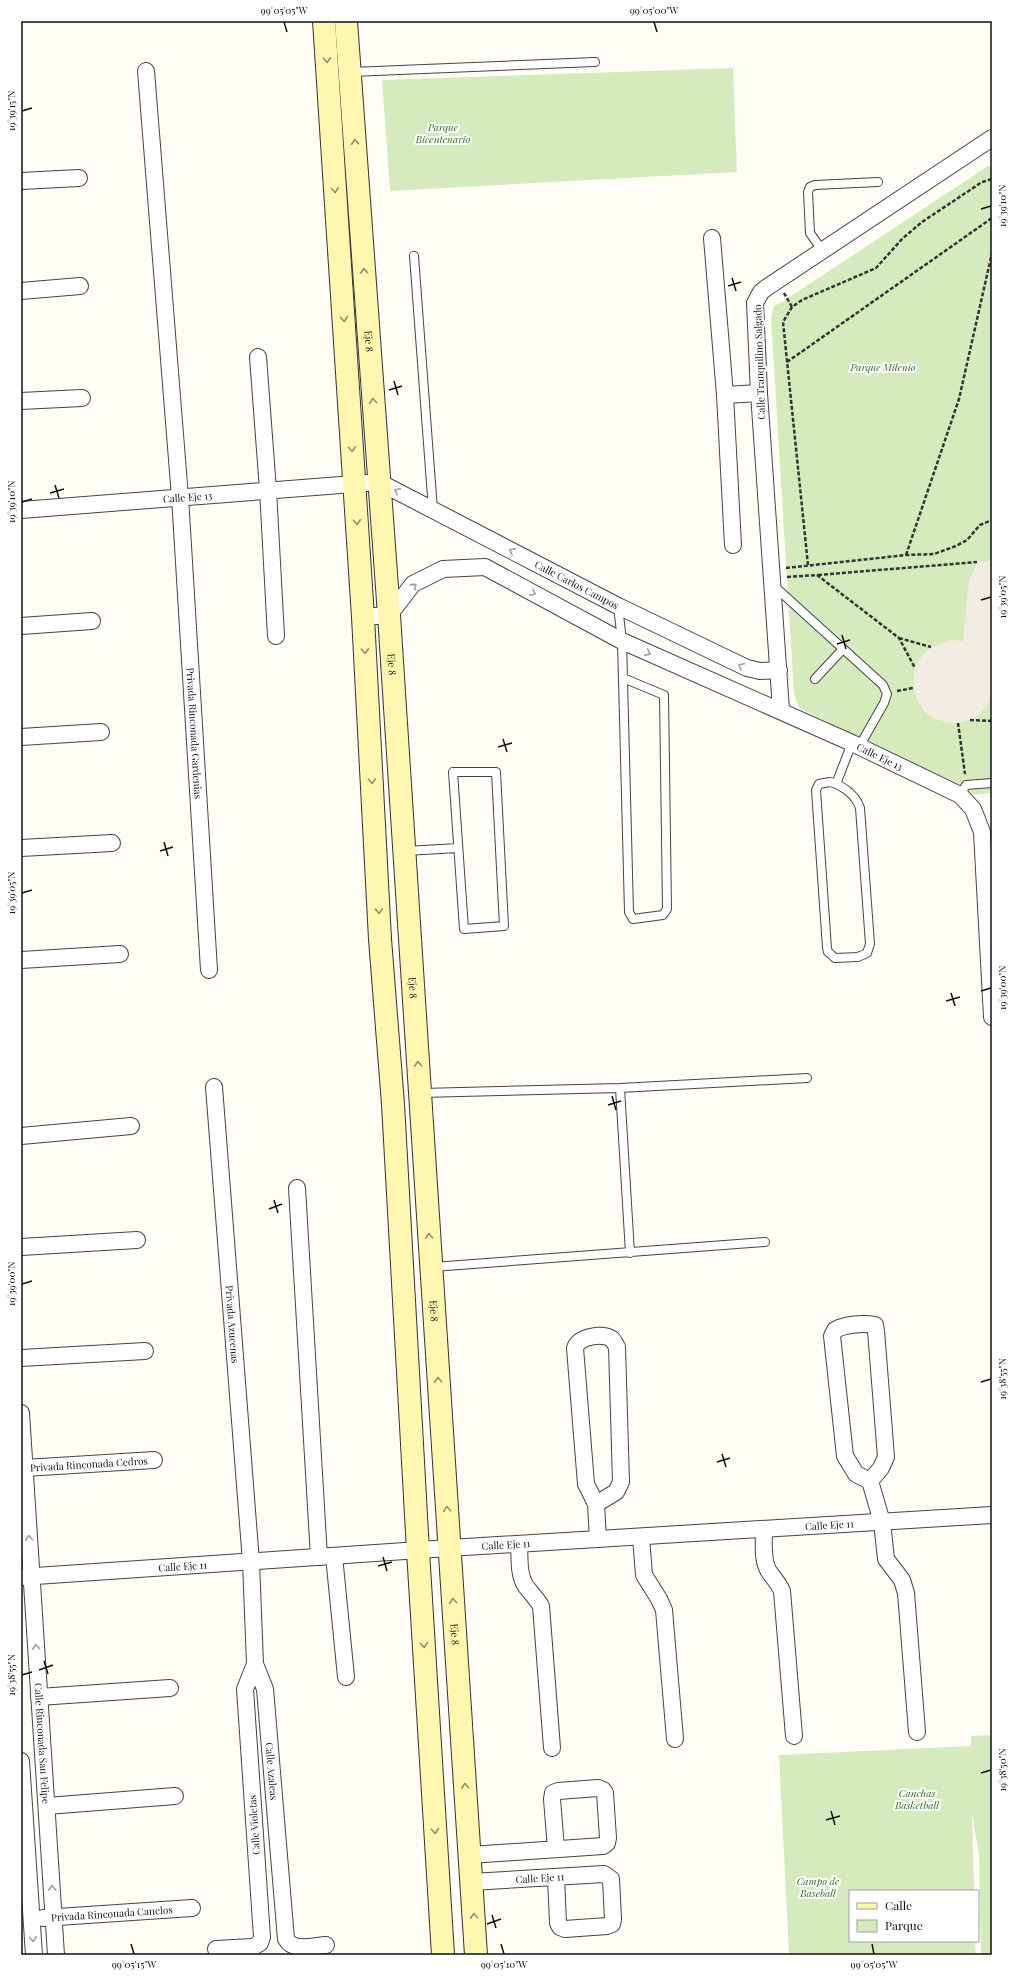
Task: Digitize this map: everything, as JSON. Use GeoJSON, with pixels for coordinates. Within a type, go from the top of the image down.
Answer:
{"type":"FeatureCollection","features":[{"type":"Feature","properties":{"kind":"main road"},"geometry":{"type":"LineString","coordinates":[[324,21],[363,617],[380,939],[393,1112],[443,1955]]}},
{"type":"Feature","properties":{"kind":"main road","name":"Eje 8"},"geometry":{"type":"LineString","coordinates":[[346,21],[389,615],[476,1955]]}},
{"type":"Feature","properties":{"kind":"street","name":"Privada Rinconada Gardenias"},"geometry":{"type":"LineString","coordinates":[[146,71],[180,496],[209,970]]}},
{"type":"Feature","properties":{"kind":"street","name":"Calle Tranquilino Salgado"},"geometry":{"type":"LineString","coordinates":[[781,710],[759,392],[755,310],[758,297],[766,288],[822,250],[991,140]]}},
{"type":"Feature","properties":{"kind":"street"},"geometry":{"type":"LineString","coordinates":[[21,181],[79,178]]}},
{"type":"Feature","properties":{"kind":"street"},"geometry":{"type":"LineString","coordinates":[[712,238],[725,395],[733,545]]}},
{"type":"Feature","properties":{"kind":"street"},"geometry":{"type":"LineString","coordinates":[[21,291],[80,286]]}},
{"type":"Feature","properties":{"kind":"street"},"geometry":{"type":"LineString","coordinates":[[258,357],[268,490],[276,636]]}},
{"type":"Feature","properties":{"kind":"street"},"geometry":{"type":"LineString","coordinates":[[725,395],[759,392]]}},
{"type":"Feature","properties":{"kind":"street"},"geometry":{"type":"LineString","coordinates":[[21,401],[82,398]]}},
{"type":"Feature","properties":{"kind":"street","name":"Calle Eje 13"},"geometry":{"type":"LineString","coordinates":[[21,510],[180,496],[379,482]]}},
{"type":"Feature","properties":{"kind":"street","name":"Calle Carlos Campos"},"geometry":{"type":"LineString","coordinates":[[379,482],[618,606],[747,668],[760,671],[779,670]]}},
{"type":"Feature","properties":{"kind":"street"},"geometry":{"type":"LineString","coordinates":[[363,617],[389,615],[413,584],[443,569],[485,567],[622,641],[781,710]]}},
{"type":"Feature","properties":{"kind":"street"},"geometry":{"type":"LineString","coordinates":[[21,626],[92,621]]}},
{"type":"Feature","properties":{"kind":"street","name":"Calle Eje 13"},"geometry":{"type":"LineString","coordinates":[[781,710],[855,745],[963,790],[974,809],[982,832],[992,1017]]}},
{"type":"Feature","properties":{"kind":"street"},"geometry":{"type":"LineString","coordinates":[[21,737],[101,732]]}},
{"type":"Feature","properties":{"kind":"street"},"geometry":{"type":"LineString","coordinates":[[21,848],[112,843]]}},
{"type":"Feature","properties":{"kind":"street"},"geometry":{"type":"LineString","coordinates":[[21,960],[120,954]]}},
{"type":"Feature","properties":{"kind":"street","name":"Privada Azucenas"},"geometry":{"type":"LineString","coordinates":[[214,1087],[251,1562]]}},
{"type":"Feature","properties":{"kind":"street"},"geometry":{"type":"LineString","coordinates":[[21,1136],[131,1126]]}},
{"type":"Feature","properties":{"kind":"street"},"geometry":{"type":"LineString","coordinates":[[297,1188],[327,1557],[346,1677]]}},
{"type":"Feature","properties":{"kind":"street"},"geometry":{"type":"LineString","coordinates":[[21,1247],[136,1240]]}},
{"type":"Feature","properties":{"kind":"street"},"geometry":{"type":"LineString","coordinates":[[870,1481],[881,1468],[886,1457],[875,1325],[868,1324],[839,1327],[835,1330],[832,1336],[844,1456],[856,1474],[870,1481],[882,1522],[886,1559],[902,1580],[906,1593],[917,1732]]}},
{"type":"Feature","properties":{"kind":"street"},"geometry":{"type":"LineString","coordinates":[[596,1504],[616,1492],[620,1482],[617,1347],[613,1340],[606,1337],[582,1338],[577,1342],[575,1348],[586,1484],[596,1504],[598,1539]]}},
{"type":"Feature","properties":{"kind":"street"},"geometry":{"type":"LineString","coordinates":[[21,1358],[145,1351]]}},
{"type":"Feature","properties":{"kind":"street","name":"Calle Rinconada San Felipe"},"geometry":{"type":"LineString","coordinates":[[21,1413],[24,1468],[26,1577],[39,1697],[56,1955]]}},
{"type":"Feature","properties":{"kind":"street","name":"Privada Rinconada Cedros"},"geometry":{"type":"LineString","coordinates":[[24,1468],[154,1460]]}},
{"type":"Feature","properties":{"kind":"street","name":"Calle Eje 11"},"geometry":{"type":"LineString","coordinates":[[26,1577],[449,1548],[992,1515]]}},
{"type":"Feature","properties":{"kind":"street"},"geometry":{"type":"LineString","coordinates":[[764,1529],[765,1562],[769,1572],[778,1581],[782,1591],[794,1736]]}},
{"type":"Feature","properties":{"kind":"street"},"geometry":{"type":"LineString","coordinates":[[641,1537],[644,1575],[664,1610],[675,1739]]}},
{"type":"Feature","properties":{"kind":"street"},"geometry":{"type":"LineString","coordinates":[[519,1544],[520,1576],[526,1587],[535,1596],[541,1606],[552,1748]]}},
{"type":"Feature","properties":{"kind":"street","name":"Calle Azaleas"},"geometry":{"type":"LineString","coordinates":[[251,1562],[255,1664],[265,1689],[286,1939],[289,1944],[295,1947],[326,1945]]}},
{"type":"Feature","properties":{"kind":"street","name":"Calle Violetas"},"geometry":{"type":"LineString","coordinates":[[216,1949],[253,1947],[260,1943],[262,1936],[245,1689],[255,1664]]}},
{"type":"Feature","properties":{"kind":"street"},"geometry":{"type":"LineString","coordinates":[[39,1697],[170,1688]]}},
{"type":"Feature","properties":{"kind":"street"},"geometry":{"type":"LineString","coordinates":[[21,1761],[34,1955]]}},
{"type":"Feature","properties":{"kind":"street"},"geometry":{"type":"LineString","coordinates":[[470,1855],[603,1846],[607,1843],[605,1794],[603,1790],[598,1788],[558,1791],[553,1793],[552,1799],[556,1849]]}},
{"type":"Feature","properties":{"kind":"street"},"geometry":{"type":"LineString","coordinates":[[47,1806],[175,1796]]}},
{"type":"Feature","properties":{"kind":"street","name":"Calle Eje 11"},"geometry":{"type":"LineString","coordinates":[[471,1882],[604,1874],[608,1875],[611,1879],[614,1919],[612,1924],[607,1926],[565,1929],[560,1928],[558,1923],[556,1877]]}},
{"type":"Feature","properties":{"kind":"street","name":"Privada Rinconada Canelos"},"geometry":{"type":"LineString","coordinates":[[32,1919],[192,1908]]}},
{"type":"Feature","properties":{"kind":"lane"},"geometry":{"type":"LineString","coordinates":[[350,73],[378,70],[595,62]]}},
{"type":"Feature","properties":{"kind":"lane"},"geometry":{"type":"LineString","coordinates":[[822,250],[810,233],[808,192],[810,187],[815,185],[878,182]]}},
{"type":"Feature","properties":{"kind":"lane"},"geometry":{"type":"LineString","coordinates":[[414,256],[433,510]]}},
{"type":"Feature","properties":{"kind":"lane"},"geometry":{"type":"LineString","coordinates":[[773,578],[843,649],[883,685],[887,694],[884,703],[855,745],[836,784]]}},
{"type":"Feature","properties":{"kind":"lane"},"geometry":{"type":"LineString","coordinates":[[618,606],[622,641],[629,912],[633,919],[663,915],[667,909],[664,695],[623,678]]}},
{"type":"Feature","properties":{"kind":"lane"},"geometry":{"type":"LineString","coordinates":[[815,679],[843,649]]}},
{"type":"Feature","properties":{"kind":"lane"},"geometry":{"type":"LineString","coordinates":[[453,772],[496,772],[504,926],[464,929],[458,848],[453,772]]}},
{"type":"Feature","properties":{"kind":"lane"},"geometry":{"type":"LineString","coordinates":[[822,782],[836,784],[843,788],[859,806],[870,944],[867,953],[863,956],[840,959],[831,956],[827,948],[816,790],[818,785],[822,782]]}},
{"type":"Feature","properties":{"kind":"lane"},"geometry":{"type":"LineString","coordinates":[[963,790],[992,783]]}},
{"type":"Feature","properties":{"kind":"lane"},"geometry":{"type":"LineString","coordinates":[[404,851],[458,848]]}},
{"type":"Feature","properties":{"kind":"lane"},"geometry":{"type":"LineString","coordinates":[[420,1093],[620,1088],[807,1078]]}},
{"type":"Feature","properties":{"kind":"lane"},"geometry":{"type":"LineString","coordinates":[[620,1088],[630,1253]]}},
{"type":"Feature","properties":{"kind":"lane"},"geometry":{"type":"LineString","coordinates":[[431,1267],[765,1242]]}},
{"type":"Feature","properties":{"kind":"path"},"geometry":{"type":"LineString","coordinates":[[808,565],[783,322],[792,307],[802,300],[876,268],[902,239],[922,222],[982,182],[992,179]]}},
{"type":"Feature","properties":{"kind":"path"},"geometry":{"type":"LineString","coordinates":[[787,362],[992,218]]}},
{"type":"Feature","properties":{"kind":"path"},"geometry":{"type":"LineString","coordinates":[[906,555],[959,399],[992,253]]}},
{"type":"Feature","properties":{"kind":"path"},"geometry":{"type":"LineString","coordinates":[[773,578],[808,565],[906,555],[934,554],[956,546],[967,540],[980,525],[992,520]]}},
{"type":"Feature","properties":{"kind":"path"},"geometry":{"type":"LineString","coordinates":[[773,578],[977,562]]}},
{"type":"Feature","properties":{"kind":"path"},"geometry":{"type":"LineString","coordinates":[[817,575],[899,638],[931,647]]}},
{"type":"Feature","properties":{"kind":"path"},"geometry":{"type":"LineString","coordinates":[[899,638],[915,668]]}},
{"type":"Feature","properties":{"kind":"path"},"geometry":{"type":"LineString","coordinates":[[970,720],[992,721]]}},
{"type":"Feature","properties":{"kind":"path"},"geometry":{"type":"LineString","coordinates":[[958,723],[963,790]]}},
{"type":"Feature","properties":{"kind":"green space","name":"Parque Bicentenario"},"geometry":{"type":"Polygon","coordinates":[[[733,68],[737,172],[390,191],[382,80],[733,68]]]}},
{"type":"Feature","properties":{"kind":"green space","name":"Parque Milenio"},"geometry":{"type":"Polygon","coordinates":[[[988,166],[992,167],[992,793],[973,795],[799,708],[794,694],[771,319],[774,306],[988,166]]]}},
{"type":"Feature","properties":{"kind":"green space"},"geometry":{"type":"Polygon","coordinates":[[[992,1735],[992,1955],[981,1955],[979,1855],[972,1813],[974,1890],[849,1890],[849,1942],[975,1942],[976,1955],[789,1955],[779,1755],[971,1746],[971,1736],[992,1735]]]}},
{"type":"Feature","properties":{"kind":"shaded area"},"geometry":{"type":"Polygon","coordinates":[[[992,561],[992,699],[980,714],[970,720],[958,723],[935,719],[925,712],[917,700],[913,688],[915,668],[921,657],[931,647],[951,640],[963,641],[969,581],[977,562],[992,561]]]}},
{"type":"Feature","properties":{"kind":"park label","name":"Canchas Basketball"},"geometry":{"type":"Point","coordinates":[917,1798]}},
{"type":"Feature","properties":{"kind":"park label","name":"Campo de Baseball"},"geometry":{"type":"Point","coordinates":[818,1886]}}]}
